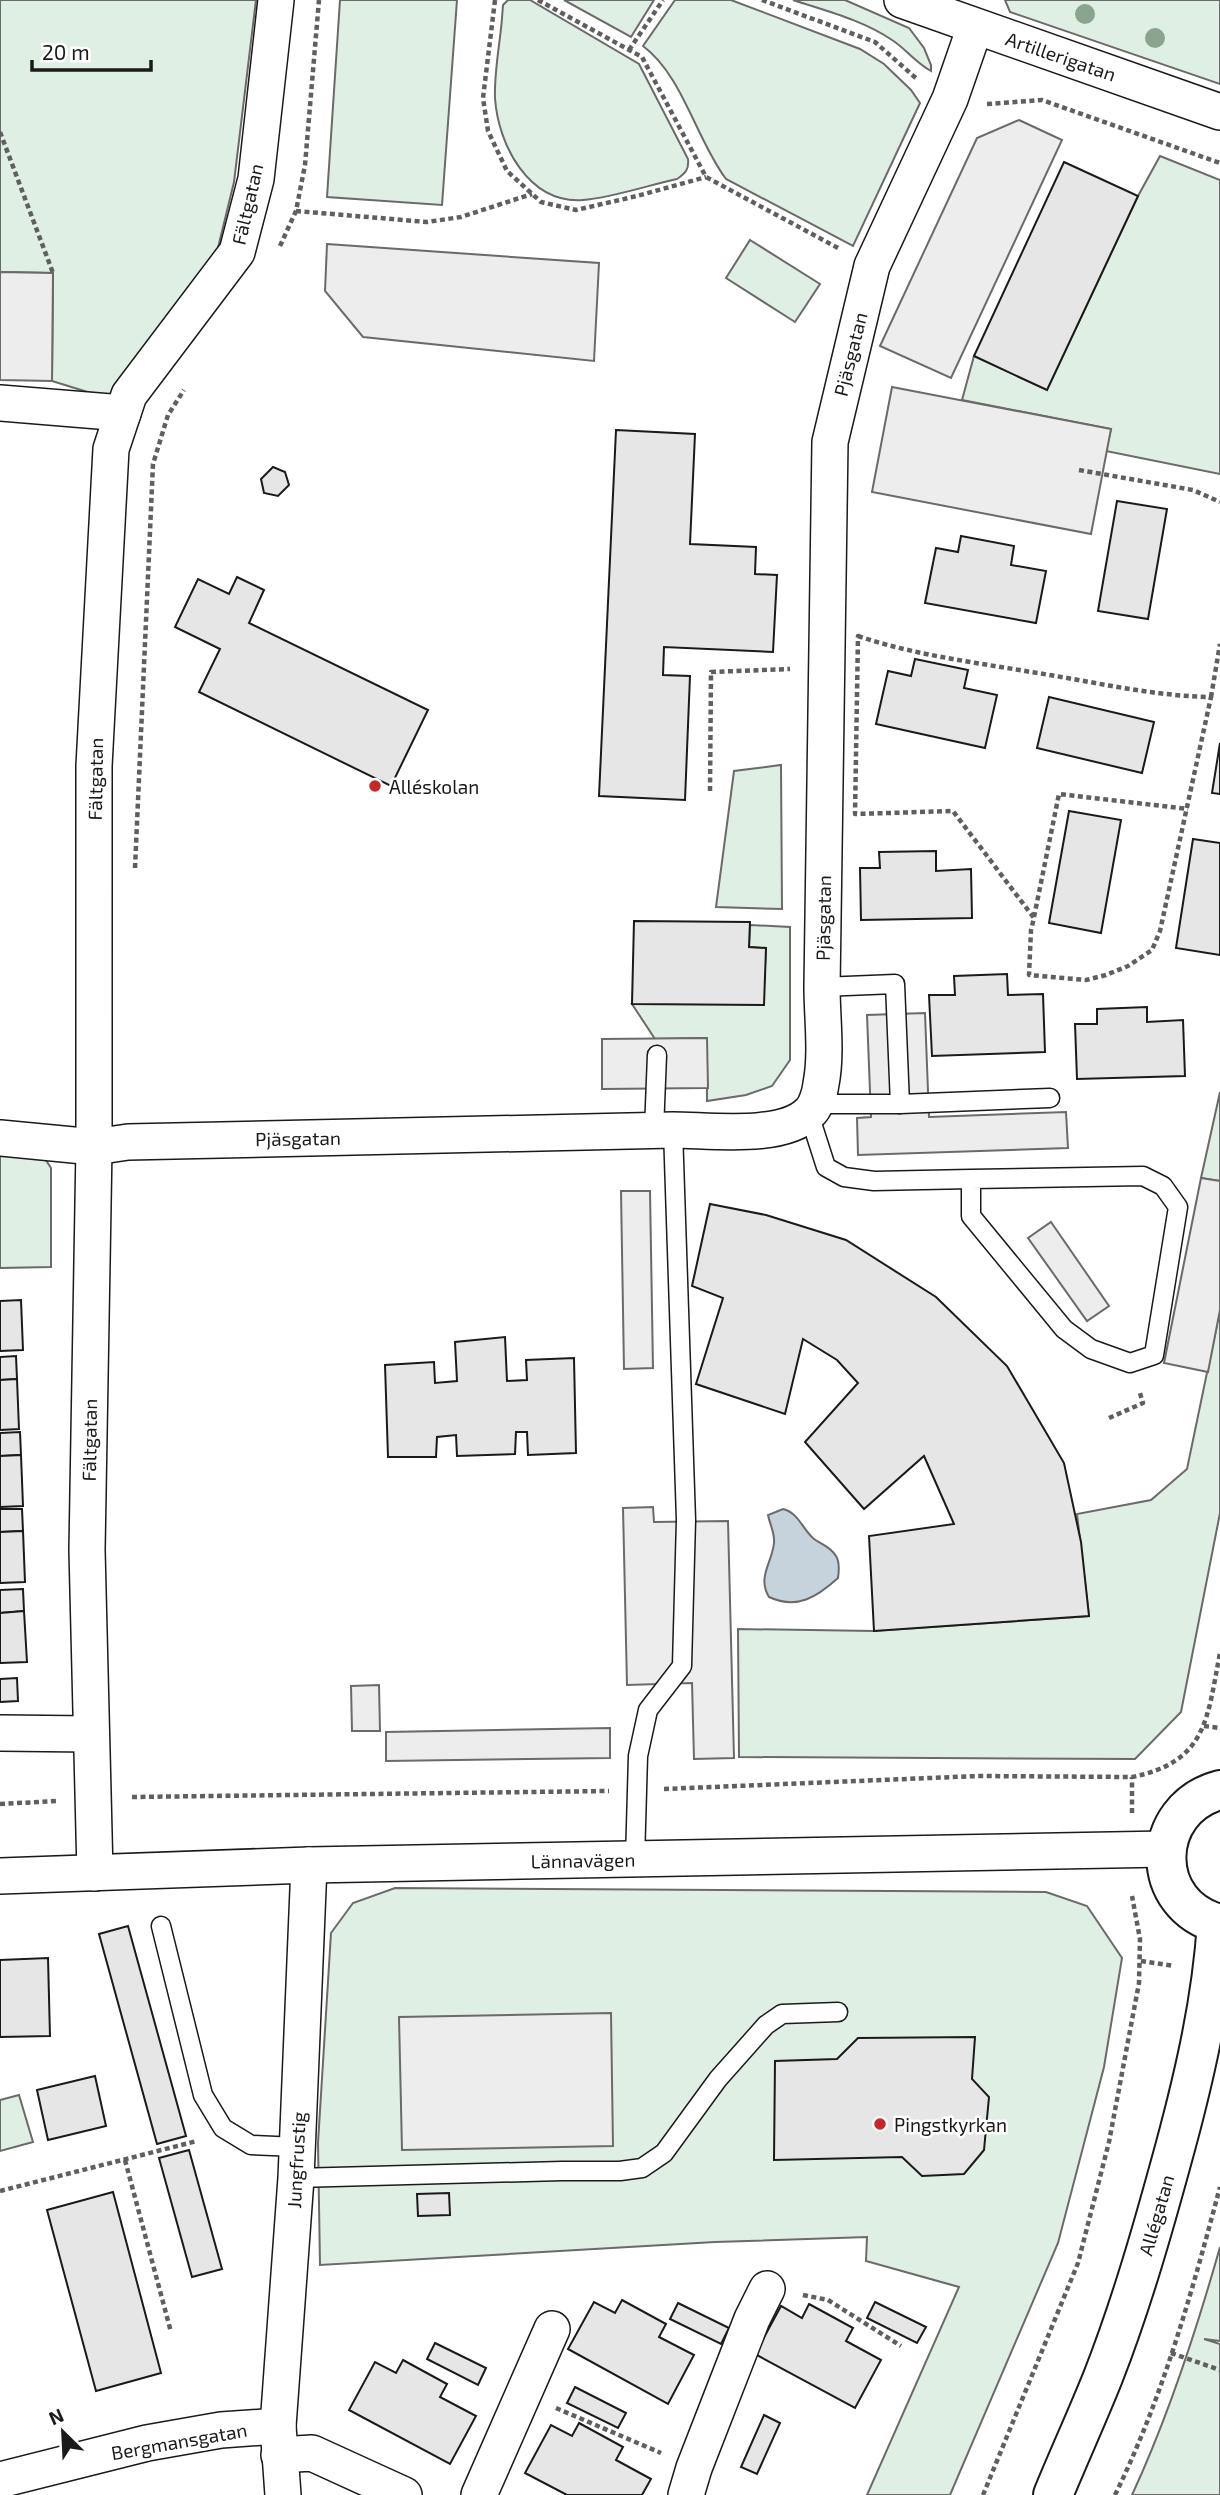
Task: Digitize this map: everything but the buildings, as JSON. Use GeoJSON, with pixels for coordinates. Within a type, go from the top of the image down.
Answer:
{"type":"FeatureCollection","features":[{"type":"Feature","properties":{"kind":"street","name":"Fältgatan"},"geometry":{"type":"LineString","coordinates":[[95,1873],[87,1550],[94,1147],[94,766],[111,449],[129,395],[237,252],[256,179],[275,0]]}},
{"type":"Feature","properties":{"kind":"street","name":"Artillerigatan"},"geometry":{"type":"LineString","coordinates":[[902,0],[1220,112]]}},
{"type":"Feature","properties":{"kind":"street","name":"Pjäsgatan"},"geometry":{"type":"LineString","coordinates":[[94,1147],[128,1142],[663,1130],[779,1130],[812,1109],[822,1083],[830,442],[872,266],[950,99],[975,27]]}},
{"type":"Feature","properties":{"kind":"street"},"geometry":{"type":"LineString","coordinates":[[0,403],[122,413]]}},
{"type":"Feature","properties":{"kind":"street"},"geometry":{"type":"LineString","coordinates":[[0,1139],[94,1147]]}},
{"type":"Feature","properties":{"kind":"street"},"geometry":{"type":"LineString","coordinates":[[0,1733],[91,1734]]}},
{"type":"Feature","properties":{"kind":"street"},"geometry":{"type":"LineString","coordinates":[[1149,1849],[1180,1815],[1199,1799],[1220,1790]]}},
{"type":"Feature","properties":{"kind":"street","name":"Lännavägen"},"geometry":{"type":"LineString","coordinates":[[0,1876],[309,1865],[1149,1849]]}},
{"type":"Feature","properties":{"kind":"street","name":"Allégatan"},"geometry":{"type":"LineString","coordinates":[[1053,2495],[1103,2377],[1131,2296],[1163,2191],[1205,2024],[1213,1973],[1218,1923],[1195,1913],[1178,1896],[1168,1873],[1149,1849]]}},
{"type":"Feature","properties":{"kind":"street","name":"Jungfrustig"},"geometry":{"type":"LineString","coordinates":[[283,2495],[279,2440],[296,2163],[309,1865]]}},
{"type":"Feature","properties":{"kind":"street"},"geometry":{"type":"LineString","coordinates":[[690,2481],[752,2319],[767,2289]]}},
{"type":"Feature","properties":{"kind":"street"},"geometry":{"type":"LineString","coordinates":[[479,2495],[552,2329]]}},
{"type":"Feature","properties":{"kind":"street","name":"Bergmansgatan"},"geometry":{"type":"LineString","coordinates":[[0,2480],[147,2443],[221,2430],[279,2440]]}},
{"type":"Feature","properties":{"kind":"street"},"geometry":{"type":"LineString","coordinates":[[279,2440],[404,2495]]}},
{"type":"Feature","properties":{"kind":"lane"},"geometry":{"type":"LineString","coordinates":[[822,987],[895,984],[900,1104]]}},
{"type":"Feature","properties":{"kind":"lane"},"geometry":{"type":"LineString","coordinates":[[635,1860],[638,1756],[648,1710],[682,1667],[686,1520],[657,1055]]}},
{"type":"Feature","properties":{"kind":"lane"},"geometry":{"type":"LineString","coordinates":[[971,1179],[971,1216],[1064,1329],[1091,1349],[1130,1363],[1154,1355],[1178,1207],[1163,1186],[1143,1176],[971,1179],[874,1181],[844,1177],[826,1167],[812,1109],[1050,1098]]}},
{"type":"Feature","properties":{"kind":"lane"},"geometry":{"type":"LineString","coordinates":[[161,1926],[203,2095],[223,2128],[251,2146],[296,2163],[562,2171],[620,2171],[642,2168],[664,2153],[718,2079],[766,2025],[782,2014],[838,2012]]}},
{"type":"Feature","properties":{"kind":"path"},"geometry":{"type":"LineString","coordinates":[[279,248],[296,211],[305,164],[318,0]]}},
{"type":"Feature","properties":{"kind":"path"},"geometry":{"type":"LineString","coordinates":[[495,0],[483,98],[488,131],[508,171],[541,202],[576,210],[637,197],[706,177]]}},
{"type":"Feature","properties":{"kind":"path"},"geometry":{"type":"LineString","coordinates":[[538,0],[642,57],[706,177],[872,266]]}},
{"type":"Feature","properties":{"kind":"path"},"geometry":{"type":"LineString","coordinates":[[629,50],[663,0]]}},
{"type":"Feature","properties":{"kind":"path"},"geometry":{"type":"LineString","coordinates":[[0,132],[53,273]]}},
{"type":"Feature","properties":{"kind":"path"},"geometry":{"type":"LineString","coordinates":[[296,211],[427,222],[460,217],[532,194]]}},
{"type":"Feature","properties":{"kind":"path"},"geometry":{"type":"LineString","coordinates":[[135,871],[153,464],[169,415],[190,381]]}},
{"type":"Feature","properties":{"kind":"path"},"geometry":{"type":"LineString","coordinates":[[1079,470],[1193,490],[1220,502]]}},
{"type":"Feature","properties":{"kind":"path"},"geometry":{"type":"LineString","coordinates":[[858,636],[883,645],[990,666],[1171,696],[1211,697]]}},
{"type":"Feature","properties":{"kind":"path"},"geometry":{"type":"LineString","coordinates":[[1188,809],[1059,794],[1031,930],[1029,975],[1086,980],[1128,966],[1152,950],[1160,931],[1188,809],[1220,644]]}},
{"type":"Feature","properties":{"kind":"path"},"geometry":{"type":"LineString","coordinates":[[710,791],[711,671],[826,670]]}},
{"type":"Feature","properties":{"kind":"path"},"geometry":{"type":"LineString","coordinates":[[855,814],[953,811],[1034,918]]}},
{"type":"Feature","properties":{"kind":"path"},"geometry":{"type":"LineString","coordinates":[[1109,1418],[1143,1403],[1130,1363]]}},
{"type":"Feature","properties":{"kind":"path"},"geometry":{"type":"LineString","coordinates":[[0,1804],[132,1797],[638,1790],[978,1776],[1132,1777],[1169,1766],[1191,1749],[1204,1726],[1220,1653]]}},
{"type":"Feature","properties":{"kind":"path"},"geometry":{"type":"LineString","coordinates":[[1204,1726],[1220,1728]]}},
{"type":"Feature","properties":{"kind":"path"},"geometry":{"type":"LineString","coordinates":[[983,2495],[1078,2263],[1109,2142],[1135,2008],[1141,1961],[1132,1895],[1149,1849],[1132,1777]]}},
{"type":"Feature","properties":{"kind":"path"},"geometry":{"type":"LineString","coordinates":[[131,1789],[132,1797]]}},
{"type":"Feature","properties":{"kind":"path"},"geometry":{"type":"LineString","coordinates":[[0,2191],[198,2140],[223,2128]]}},
{"type":"Feature","properties":{"kind":"path"},"geometry":{"type":"LineString","coordinates":[[125,2160],[171,2332]]}},
{"type":"Feature","properties":{"kind":"path"},"geometry":{"type":"LineString","coordinates":[[1115,2495],[1131,2462],[1188,2308],[1220,2187]]}},
{"type":"Feature","properties":{"kind":"path"},"geometry":{"type":"LineString","coordinates":[[767,2289],[828,2300],[901,2347]]}},
{"type":"Feature","properties":{"kind":"path"},"geometry":{"type":"LineString","coordinates":[[1171,2353],[1220,2370]]}},
{"type":"Feature","properties":{"kind":"path"},"geometry":{"type":"LineString","coordinates":[[523,2394],[690,2481]]}},
{"type":"Feature","properties":{"kind":"green space"},"geometry":{"type":"Polygon","coordinates":[[[0,0],[256,0],[234,182],[216,256],[107,398],[52,381],[53,273],[0,272],[0,0]]]}},
{"type":"Feature","properties":{"kind":"green space"},"geometry":{"type":"Polygon","coordinates":[[[340,0],[457,0],[442,205],[327,197],[340,0]]]}},
{"type":"Feature","properties":{"kind":"green space"},"geometry":{"type":"Polygon","coordinates":[[[508,0],[530,0],[639,64],[688,159],[683,175],[677,179],[606,197],[583,200],[564,199],[532,182],[510,152],[497,116],[496,68],[503,5],[508,0]]]}},
{"type":"Feature","properties":{"kind":"green space"},"geometry":{"type":"Polygon","coordinates":[[[564,0],[654,0],[631,37],[564,0]]]}},
{"type":"Feature","properties":{"kind":"green space"},"geometry":{"type":"Polygon","coordinates":[[[675,0],[731,0],[860,49],[884,64],[911,90],[920,103],[853,246],[726,179],[669,74],[643,46],[675,0]]]}},
{"type":"Feature","properties":{"kind":"green space"},"geometry":{"type":"Polygon","coordinates":[[[793,0],[845,0],[909,28],[924,48],[931,71],[881,33],[793,0]]]}},
{"type":"Feature","properties":{"kind":"green space"},"geometry":{"type":"Polygon","coordinates":[[[1005,0],[1220,0],[1220,84],[1010,12],[1005,0]]]}},
{"type":"Feature","properties":{"kind":"green space"},"geometry":{"type":"Polygon","coordinates":[[[1160,156],[1220,180],[1220,474],[1106,451],[1111,429],[962,400],[974,356],[1047,390],[1138,196],[1160,156]]]}},
{"type":"Feature","properties":{"kind":"green space"},"geometry":{"type":"Polygon","coordinates":[[[750,240],[820,284],[795,322],[726,278],[750,240]]]}},
{"type":"Feature","properties":{"kind":"green space"},"geometry":{"type":"Polygon","coordinates":[[[781,765],[782,909],[716,907],[734,771],[781,765]]]}},
{"type":"Feature","properties":{"kind":"green space"},"geometry":{"type":"Polygon","coordinates":[[[750,925],[790,927],[790,1060],[772,1086],[746,1095],[707,1101],[707,1038],[655,1039],[632,1004],[763,1004],[766,948],[749,947],[750,925]]]}},
{"type":"Feature","properties":{"kind":"green space"},"geometry":{"type":"Polygon","coordinates":[[[1220,1092],[1220,1181],[1201,1178],[1220,1092]]]}},
{"type":"Feature","properties":{"kind":"green space"},"geometry":{"type":"Polygon","coordinates":[[[0,1151],[42,1154],[51,1168],[51,1267],[0,1268],[0,1151]]]}},
{"type":"Feature","properties":{"kind":"green space"},"geometry":{"type":"Polygon","coordinates":[[[1220,1310],[1220,1513],[1181,1712],[1135,1759],[739,1757],[738,1629],[874,1631],[1089,1616],[1077,1514],[1151,1500],[1187,1469],[1220,1310]]]}},
{"type":"Feature","properties":{"kind":"green space"},"geometry":{"type":"Polygon","coordinates":[[[395,1888],[1046,1892],[1087,1906],[1122,1958],[1104,2067],[1058,2243],[950,2495],[867,2495],[959,2287],[866,2261],[867,2237],[715,2242],[320,2265],[318,2143],[331,1933],[353,1903],[395,1888]]]}},
{"type":"Feature","properties":{"kind":"green space"},"geometry":{"type":"Polygon","coordinates":[[[19,2095],[33,2142],[0,2151],[0,2100],[19,2095]]]}},
{"type":"Feature","properties":{"kind":"green space"},"geometry":{"type":"Polygon","coordinates":[[[1220,2247],[1220,2341],[1204,2339],[1220,2344],[1220,2495],[1132,2495],[1181,2373],[1220,2247]]]}},
{"type":"Feature","properties":{"kind":"shaded area"},"geometry":{"type":"Polygon","coordinates":[[[1019,120],[1062,140],[951,378],[880,346],[977,138],[1019,120]]]}},
{"type":"Feature","properties":{"kind":"shaded area"},"geometry":{"type":"Polygon","coordinates":[[[327,244],[599,263],[594,361],[363,337],[325,291],[327,244]]]}},
{"type":"Feature","properties":{"kind":"shaded area"},"geometry":{"type":"Polygon","coordinates":[[[0,272],[53,273],[52,381],[0,380],[0,272]]]}},
{"type":"Feature","properties":{"kind":"shaded area"},"geometry":{"type":"Polygon","coordinates":[[[892,387],[1111,429],[1091,534],[872,492],[892,387]]]}},
{"type":"Feature","properties":{"kind":"shaded area"},"geometry":{"type":"Polygon","coordinates":[[[925,1013],[929,1117],[1066,1112],[1068,1148],[858,1155],[857,1118],[871,1117],[867,1015],[925,1013]]]}},
{"type":"Feature","properties":{"kind":"shaded area"},"geometry":{"type":"Polygon","coordinates":[[[707,1038],[708,1088],[602,1089],[602,1039],[707,1038]]]}},
{"type":"Feature","properties":{"kind":"shaded area"},"geometry":{"type":"Polygon","coordinates":[[[1201,1178],[1220,1181],[1220,1310],[1208,1372],[1164,1363],[1201,1178]]]}},
{"type":"Feature","properties":{"kind":"shaded area"},"geometry":{"type":"Polygon","coordinates":[[[621,1191],[650,1191],[653,1368],[624,1369],[621,1191]]]}},
{"type":"Feature","properties":{"kind":"shaded area"},"geometry":{"type":"Polygon","coordinates":[[[1051,1222],[1109,1306],[1087,1321],[1028,1238],[1051,1222]]]}},
{"type":"Feature","properties":{"kind":"shaded area"},"geometry":{"type":"Polygon","coordinates":[[[653,1507],[654,1522],[728,1521],[734,1758],[694,1759],[692,1683],[627,1685],[623,1508],[653,1507]]]}},
{"type":"Feature","properties":{"kind":"shaded area"},"geometry":{"type":"Polygon","coordinates":[[[783,1509],[797,1518],[814,1539],[831,1550],[839,1564],[838,1578],[814,1596],[798,1602],[779,1601],[769,1597],[764,1583],[774,1543],[768,1515],[783,1509]]]}},
{"type":"Feature","properties":{"kind":"shaded area"},"geometry":{"type":"Polygon","coordinates":[[[379,1685],[380,1731],[352,1731],[351,1686],[379,1685]]]}},
{"type":"Feature","properties":{"kind":"shaded area"},"geometry":{"type":"Polygon","coordinates":[[[610,1728],[610,1758],[386,1761],[386,1732],[610,1728]]]}},
{"type":"Feature","properties":{"kind":"shaded area"},"geometry":{"type":"Polygon","coordinates":[[[611,2013],[613,2146],[402,2150],[399,2017],[611,2013]]]}},
{"type":"Feature","properties":{"kind":"place","name":"Alléskolan"},"geometry":{"type":"Point","coordinates":[375,786]}},
{"type":"Feature","properties":{"kind":"place","name":"Pingstkyrkan"},"geometry":{"type":"Point","coordinates":[880,2124]}}]}
